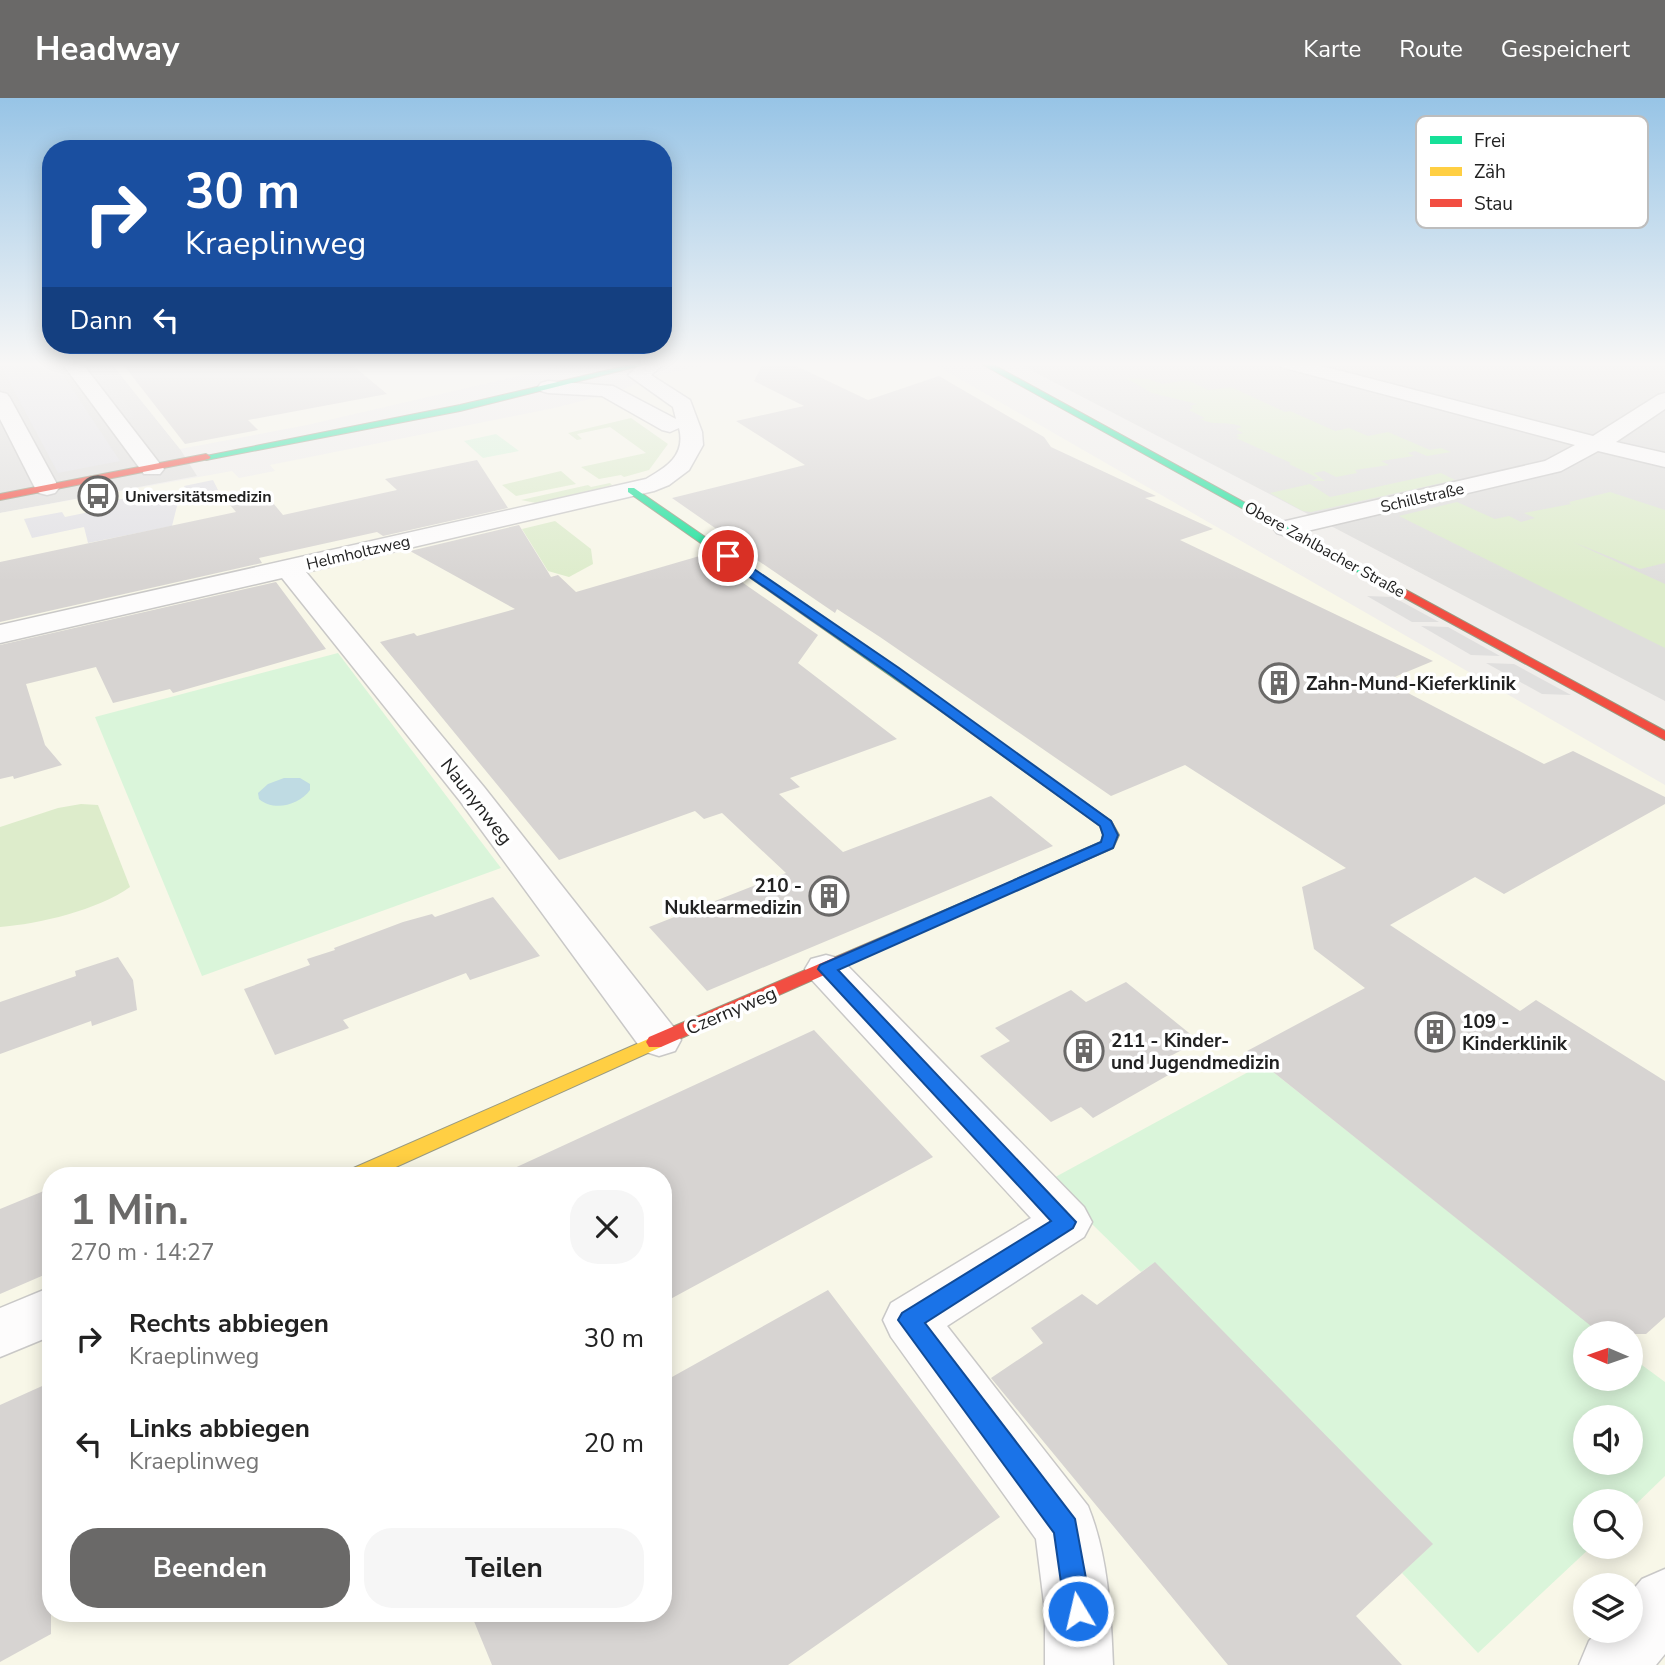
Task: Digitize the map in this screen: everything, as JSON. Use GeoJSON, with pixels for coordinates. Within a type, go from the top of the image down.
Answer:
{"type":"FeatureCollection","features":[{"type":"Feature","properties":{"kind":"street"},"geometry":{"type":"LineString","coordinates":[[20,436],[47,488]]}},
{"type":"Feature","properties":{"kind":"street"},"geometry":{"type":"LineString","coordinates":[[127,436],[152,469]]}},
{"type":"Feature","properties":{"kind":"street"},"geometry":{"type":"LineString","coordinates":[[0,497],[318,436]]}},
{"type":"Feature","properties":{"kind":"street","name":"Obere Zahlbacher Straße"},"geometry":{"type":"LineString","coordinates":[[1118,436],[1665,736]]}},
{"type":"Feature","properties":{"kind":"street"},"geometry":{"type":"LineString","coordinates":[[1594,436],[1665,445]]}},
{"type":"Feature","properties":{"kind":"street"},"geometry":{"type":"LineString","coordinates":[[1596,436],[1665,460]]}},
{"type":"Feature","properties":{"kind":"street","name":"Schillstraße"},"geometry":{"type":"LineString","coordinates":[[1286,528],[1553,466],[1610,436]]}},
{"type":"Feature","properties":{"kind":"street","name":"Helmholtzweg"},"geometry":{"type":"LineString","coordinates":[[0,634],[654,484],[669,476],[689,454],[692,438]]}},
{"type":"Feature","properties":{"kind":"street","name":"Czernyweg"},"geometry":{"type":"LineString","coordinates":[[376,1167],[659,1040],[1108,845],[1111,835],[1106,824],[895,671],[631,490]]}},
{"type":"Feature","properties":{"kind":"street","name":"Naunynweg"},"geometry":{"type":"LineString","coordinates":[[288,568],[467,788],[659,1040]]}},
{"type":"Feature","properties":{"kind":"street"},"geometry":{"type":"LineString","coordinates":[[826,969],[1066,1222],[910,1320],[1066,1528],[1078,1611],[1079,1665]]}},
{"type":"Feature","properties":{"kind":"street"},"geometry":{"type":"LineString","coordinates":[[0,1333],[42,1315]]}},
{"type":"Feature","properties":{"kind":"street"},"geometry":{"type":"LineString","coordinates":[[1613,1665],[1665,1602]]}},
{"type":"Feature","properties":{"kind":"shaded area"},"geometry":{"type":"Polygon","coordinates":[[[0,436],[170,436],[197,476],[0,513],[0,436]]]}},
{"type":"Feature","properties":{"kind":"shaded area"},"geometry":{"type":"Polygon","coordinates":[[[38,436],[104,436],[120,461],[58,473],[38,436]]]}},
{"type":"Feature","properties":{"kind":"shaded area"},"geometry":{"type":"Polygon","coordinates":[[[170,436],[248,436],[180,449],[170,436]]]}},
{"type":"Feature","properties":{"kind":"shaded area"},"geometry":{"type":"Polygon","coordinates":[[[414,436],[1059,436],[1665,785],[1665,1665],[0,1665],[0,513],[232,471],[239,478],[275,471],[270,465],[414,436]]]}},
{"type":"Feature","properties":{"kind":"shaded area"},"geometry":{"type":"Polygon","coordinates":[[[1158,436],[1665,436],[1665,701],[1158,436]]]}},
{"type":"Feature","properties":{"kind":"shaded area"},"geometry":{"type":"Polygon","coordinates":[[[213,480],[218,490],[179,498],[172,526],[88,543],[84,527],[32,538],[24,519],[62,512],[65,517],[94,511],[92,505],[146,494],[150,500],[187,493],[184,486],[213,480]]]}},
{"type":"Feature","properties":{"kind":"shaded area"},"geometry":{"type":"Polygon","coordinates":[[[1367,596],[1393,597],[1439,622],[1412,622],[1367,596]]]}},
{"type":"Feature","properties":{"kind":"shaded area"},"geometry":{"type":"Polygon","coordinates":[[[1421,626],[1448,627],[1500,656],[1471,655],[1421,626]]]}},
{"type":"Feature","properties":{"kind":"shaded area"},"geometry":{"type":"Polygon","coordinates":[[[1486,663],[1514,664],[1571,695],[1542,694],[1486,663]]]}},
{"type":"Feature","properties":{"kind":"green space"},"geometry":{"type":"Polygon","coordinates":[[[499,436],[519,451],[483,458],[464,441],[499,436]]]}},
{"type":"Feature","properties":{"kind":"green space"},"geometry":{"type":"Polygon","coordinates":[[[623,436],[657,436],[668,444],[649,470],[624,477],[621,475],[599,479],[581,467],[646,453],[623,436]]]}},
{"type":"Feature","properties":{"kind":"green space"},"geometry":{"type":"Polygon","coordinates":[[[1398,436],[1430,450],[1441,448],[1451,452],[1427,456],[1415,451],[1408,453],[1414,456],[1381,461],[1389,465],[1355,470],[1357,473],[1336,477],[1324,471],[1314,473],[1325,481],[1312,481],[1318,478],[1236,438],[1398,436]]]}},
{"type":"Feature","properties":{"kind":"green space"},"geometry":{"type":"Polygon","coordinates":[[[561,471],[576,484],[516,496],[502,485],[561,471]]]}},
{"type":"Feature","properties":{"kind":"green space"},"geometry":{"type":"Polygon","coordinates":[[[1441,473],[1455,480],[1311,512],[1303,511],[1270,493],[1310,484],[1330,497],[1441,473]]]}},
{"type":"Feature","properties":{"kind":"green space"},"geometry":{"type":"Polygon","coordinates":[[[610,483],[612,485],[541,504],[521,500],[588,485],[591,487],[610,483]]]}},
{"type":"Feature","properties":{"kind":"green space"},"geometry":{"type":"Polygon","coordinates":[[[1610,492],[1665,510],[1665,563],[1640,569],[1573,542],[1665,584],[1665,648],[1399,516],[1457,502],[1495,519],[1509,516],[1521,522],[1535,518],[1524,513],[1571,504],[1569,502],[1610,492]]]}},
{"type":"Feature","properties":{"kind":"green space"},"geometry":{"type":"Polygon","coordinates":[[[555,521],[591,549],[593,564],[569,577],[548,571],[522,529],[555,521]]]}},
{"type":"Feature","properties":{"kind":"green space"},"geometry":{"type":"Polygon","coordinates":[[[338,653],[501,868],[202,976],[95,717],[338,653]]]}},
{"type":"Feature","properties":{"kind":"green space"},"geometry":{"type":"Polygon","coordinates":[[[81,804],[98,805],[130,887],[102,903],[68,915],[0,927],[0,827],[58,808],[81,804]]]}},
{"type":"Feature","properties":{"kind":"green space"},"geometry":{"type":"Polygon","coordinates":[[[1263,1064],[1586,1321],[1573,1321],[1573,1391],[1643,1391],[1643,1366],[1665,1382],[1665,1476],[1643,1497],[1643,1489],[1573,1489],[1573,1559],[1578,1559],[1478,1653],[1402,1573],[1432,1544],[1154,1263],[1141,1272],[1048,1181],[1263,1064]]]}},
{"type":"Feature","properties":{"kind":"water"},"geometry":{"type":"Polygon","coordinates":[[[284,778],[300,778],[310,784],[310,790],[300,800],[286,805],[272,805],[259,799],[258,793],[268,784],[284,778]]]}},
{"type":"Feature","properties":{"kind":"building"},"geometry":{"type":"Polygon","coordinates":[[[179,436],[226,436],[185,444],[179,436]]]}},
{"type":"Feature","properties":{"kind":"building"},"geometry":{"type":"Polygon","coordinates":[[[760,436],[1042,436],[1051,447],[1156,496],[1145,498],[1213,529],[1180,540],[1433,661],[1385,681],[1544,764],[1573,751],[1665,797],[1665,804],[1504,894],[1475,877],[1390,925],[1520,1011],[1536,1000],[1665,1081],[1665,1317],[1646,1334],[1643,1334],[1643,1321],[1585,1321],[1247,1051],[1365,988],[1314,949],[1302,887],[1346,868],[1185,765],[1111,796],[880,637],[837,609],[835,613],[672,498],[805,465],[760,436]]]}},
{"type":"Feature","properties":{"kind":"building"},"geometry":{"type":"Polygon","coordinates":[[[477,460],[508,508],[383,536],[377,532],[259,558],[262,563],[0,622],[0,562],[236,512],[225,499],[263,491],[283,515],[397,490],[385,479],[477,460]]]}},
{"type":"Feature","properties":{"kind":"building"},"geometry":{"type":"Polygon","coordinates":[[[519,525],[551,577],[558,575],[576,592],[703,555],[818,635],[798,663],[897,739],[790,778],[800,787],[779,794],[843,852],[991,796],[1053,846],[707,991],[649,927],[786,873],[722,813],[704,819],[695,811],[559,860],[380,642],[414,633],[417,636],[515,609],[410,551],[519,525]]]}},
{"type":"Feature","properties":{"kind":"building"},"geometry":{"type":"Polygon","coordinates":[[[276,582],[326,649],[173,693],[170,689],[113,703],[96,667],[26,684],[45,745],[62,765],[14,779],[13,776],[0,779],[0,645],[276,582]]]}},
{"type":"Feature","properties":{"kind":"building"},"geometry":{"type":"Polygon","coordinates":[[[493,897],[540,956],[470,980],[466,973],[343,1020],[349,1028],[275,1055],[244,989],[310,965],[307,959],[403,922],[432,914],[435,917],[493,897]]]}},
{"type":"Feature","properties":{"kind":"building"},"geometry":{"type":"Polygon","coordinates":[[[118,957],[133,980],[137,1010],[92,1026],[91,1021],[0,1054],[0,1002],[76,976],[75,971],[118,957]]]}},
{"type":"Feature","properties":{"kind":"building","name":"211 - Kinder- und Jugendmedizin"},"geometry":{"type":"Polygon","coordinates":[[[1126,982],[1199,1041],[1159,1062],[1172,1073],[1093,1118],[1081,1107],[1051,1122],[980,1056],[1010,1041],[995,1028],[1071,990],[1086,1002],[1126,982]]]}},
{"type":"Feature","properties":{"kind":"building"},"geometry":{"type":"Polygon","coordinates":[[[814,1030],[933,1157],[672,1298],[672,1167],[517,1167],[814,1030]]]}},
{"type":"Feature","properties":{"kind":"building"},"geometry":{"type":"Polygon","coordinates":[[[42,1192],[42,1276],[0,1294],[0,1209],[42,1192]]]}},
{"type":"Feature","properties":{"kind":"building"},"geometry":{"type":"Polygon","coordinates":[[[1155,1262],[1433,1544],[1356,1616],[1402,1665],[1228,1665],[991,1378],[1043,1343],[1031,1328],[1082,1294],[1097,1305],[1155,1262]]]}},
{"type":"Feature","properties":{"kind":"building"},"geometry":{"type":"Polygon","coordinates":[[[828,1290],[1000,1517],[788,1665],[492,1665],[474,1622],[672,1622],[672,1377],[828,1290]]]}},
{"type":"Feature","properties":{"kind":"building"},"geometry":{"type":"Polygon","coordinates":[[[42,1386],[42,1622],[51,1622],[51,1634],[0,1662],[0,1405],[42,1386]]]}},
{"type":"Feature","properties":{"kind":"traffic: fast"},"geometry":{"type":"LineString","coordinates":[[206,457],[314,436]]}},
{"type":"Feature","properties":{"kind":"traffic: fast"},"geometry":{"type":"LineString","coordinates":[[1117,436],[1367,573]]}},
{"type":"Feature","properties":{"kind":"traffic: fast"},"geometry":{"type":"LineString","coordinates":[[631,490],[943,706]]}},
{"type":"Feature","properties":{"kind":"traffic: slow"},"geometry":{"type":"LineString","coordinates":[[943,706],[1106,824],[1111,835],[1108,845],[1020,883]]}},
{"type":"Feature","properties":{"kind":"traffic: slow"},"geometry":{"type":"LineString","coordinates":[[376,1167],[655,1042]]}},
{"type":"Feature","properties":{"kind":"traffic: jam"},"geometry":{"type":"LineString","coordinates":[[0,497],[206,457]]}},
{"type":"Feature","properties":{"kind":"traffic: jam"},"geometry":{"type":"LineString","coordinates":[[1367,573],[1665,736]]}},
{"type":"Feature","properties":{"kind":"traffic: jam"},"geometry":{"type":"LineString","coordinates":[[655,1042],[1020,883]]}},
{"type":"Feature","properties":{"kind":"place","name":"Universitätsmedizin"},"geometry":{"type":"Point","coordinates":[98,496]}},
{"type":"Feature","properties":{"kind":"place","name":"Zahn-Mund-Kieferklinik"},"geometry":{"type":"Point","coordinates":[1279,683]}},
{"type":"Feature","properties":{"kind":"place","name":"210 - Nuklearmedizin"},"geometry":{"type":"Point","coordinates":[829,896]}},
{"type":"Feature","properties":{"kind":"place","name":"109 - Kinderklinik"},"geometry":{"type":"Point","coordinates":[1435,1032]}},
{"type":"Feature","properties":{"kind":"place","name":"211 - Kinder- und Jugendmedizin"},"geometry":{"type":"Point","coordinates":[1084,1051]}},
{"type":"Feature","properties":{"kind":"route"},"geometry":{"type":"LineString","coordinates":[[728,556],[895,671],[1085,808],[1106,824],[1111,835],[1108,845],[826,969],[1066,1222],[910,1320],[1066,1528],[1078,1611]]}}]}
